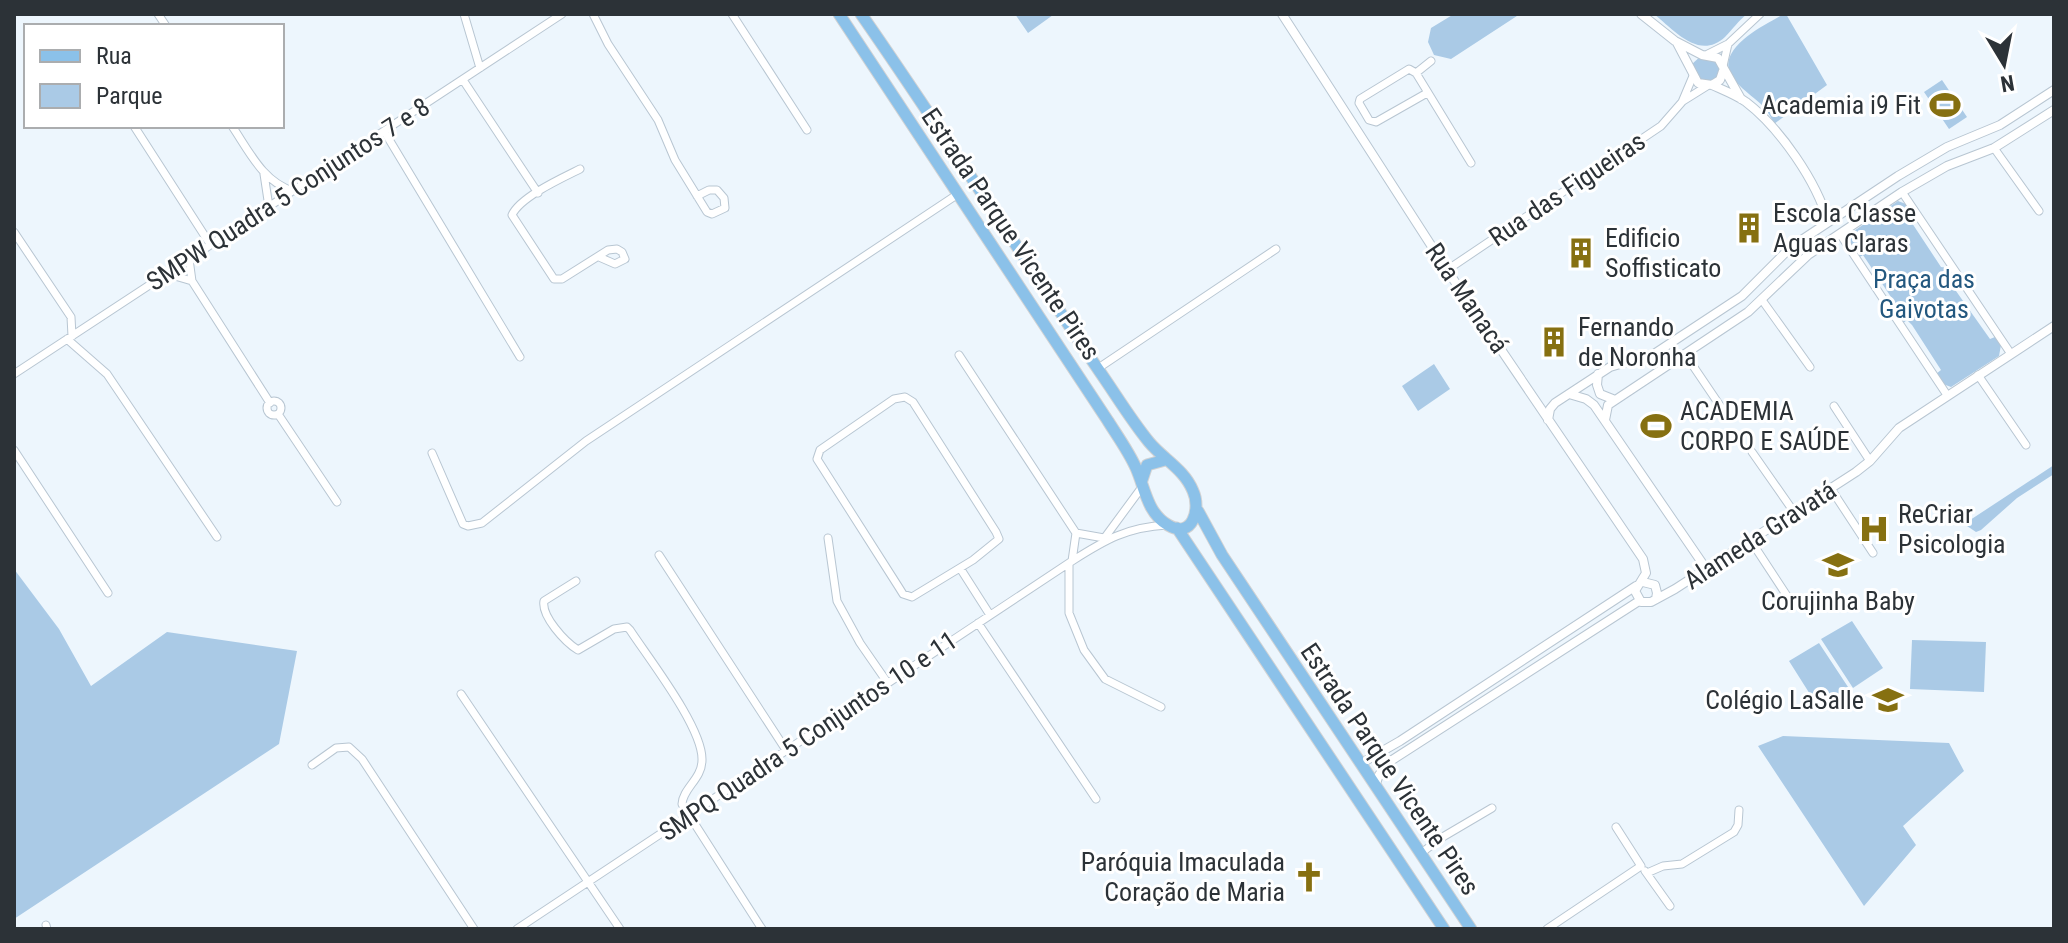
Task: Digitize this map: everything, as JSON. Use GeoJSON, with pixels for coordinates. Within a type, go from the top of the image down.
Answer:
{"type":"FeatureCollection","features":[{"type":"Feature","properties":{"kind":"main road","name":"Estrada Parque Vicente Pires"},"geometry":{"type":"LineString","coordinates":[[839,14],[1108,421],[1142,484]]}},
{"type":"Feature","properties":{"kind":"main road","name":"Estrada Parque Vicente Pires"},"geometry":{"type":"LineString","coordinates":[[861,14],[1097,369],[1147,440],[1165,460]]}},
{"type":"Feature","properties":{"kind":"main road"},"geometry":{"type":"LineString","coordinates":[[1165,460],[1188,480],[1195,494],[1198,511],[1189,525],[1172,526],[1155,512],[1142,484],[1147,465],[1165,460]]}},
{"type":"Feature","properties":{"kind":"main road","name":"Estrada Parque Vicente Pires"},"geometry":{"type":"LineString","coordinates":[[1198,511],[1222,555],[1471,929]]}},
{"type":"Feature","properties":{"kind":"main road","name":"Estrada Parque Vicente Pires"},"geometry":{"type":"LineString","coordinates":[[1172,526],[1444,929]]}},
{"type":"Feature","properties":{"kind":"street"},"geometry":{"type":"LineString","coordinates":[[464,14],[480,68]]}},
{"type":"Feature","properties":{"kind":"street","name":"SMPW Quadra 5 Conjuntos 7 e 8"},"geometry":{"type":"LineString","coordinates":[[14,374],[562,14]]}},
{"type":"Feature","properties":{"kind":"street"},"geometry":{"type":"LineString","coordinates":[[593,14],[608,44],[658,120],[675,160],[697,196]]}},
{"type":"Feature","properties":{"kind":"street"},"geometry":{"type":"LineString","coordinates":[[732,14],[807,130]]}},
{"type":"Feature","properties":{"kind":"street","name":"Rua Manacá"},"geometry":{"type":"LineString","coordinates":[[1282,14],[1447,270],[1643,559],[1646,566],[1640,584]]}},
{"type":"Feature","properties":{"kind":"street"},"geometry":{"type":"LineString","coordinates":[[1641,14],[1675,41],[1718,58],[1742,99],[1781,138],[1822,200],[1828,222]]}},
{"type":"Feature","properties":{"kind":"street"},"geometry":{"type":"LineString","coordinates":[[1692,73],[1695,60],[1728,44],[1760,14]]}},
{"type":"Feature","properties":{"kind":"street"},"geometry":{"type":"LineString","coordinates":[[1675,41],[1698,83],[1742,99]]}},
{"type":"Feature","properties":{"kind":"street"},"geometry":{"type":"LineString","coordinates":[[1709,85],[1720,80],[1728,44]]}},
{"type":"Feature","properties":{"kind":"street"},"geometry":{"type":"LineString","coordinates":[[1416,73],[1431,61]]}},
{"type":"Feature","properties":{"kind":"street"},"geometry":{"type":"LineString","coordinates":[[1427,93],[1376,122],[1369,120],[1359,103],[1360,99],[1409,69],[1416,73],[1471,163]]}},
{"type":"Feature","properties":{"kind":"street","name":"Rua das Figueiras"},"geometry":{"type":"LineString","coordinates":[[1682,102],[1692,73]]}},
{"type":"Feature","properties":{"kind":"street"},"geometry":{"type":"LineString","coordinates":[[463,80],[538,193]]}},
{"type":"Feature","properties":{"kind":"street","name":"Rua das Figueiras"},"geometry":{"type":"LineString","coordinates":[[1447,270],[1638,143],[1661,126],[1682,102],[1709,85]]}},
{"type":"Feature","properties":{"kind":"street"},"geometry":{"type":"LineString","coordinates":[[1548,420],[1555,403],[1610,367],[1654,354],[1712,316],[1746,292],[1785,252],[1929,156],[2000,125],[2054,90]]}},
{"type":"Feature","properties":{"kind":"street"},"geometry":{"type":"LineString","coordinates":[[1605,420],[1608,405],[1762,300],[1802,260],[1902,192],[1947,166],[1994,148],[2054,110]]}},
{"type":"Feature","properties":{"kind":"street"},"geometry":{"type":"LineString","coordinates":[[135,128],[210,244]]}},
{"type":"Feature","properties":{"kind":"street"},"geometry":{"type":"LineString","coordinates":[[233,128],[264,174],[293,191]]}},
{"type":"Feature","properties":{"kind":"street"},"geometry":{"type":"LineString","coordinates":[[384,131],[520,357]]}},
{"type":"Feature","properties":{"kind":"street"},"geometry":{"type":"LineString","coordinates":[[1994,148],[2039,211]]}},
{"type":"Feature","properties":{"kind":"street"},"geometry":{"type":"LineString","coordinates":[[580,169],[538,193],[513,211],[512,215],[554,279],[562,279],[599,257]]}},
{"type":"Feature","properties":{"kind":"street"},"geometry":{"type":"LineString","coordinates":[[264,174],[269,207]]}},
{"type":"Feature","properties":{"kind":"street"},"geometry":{"type":"LineString","coordinates":[[1902,192],[2011,354]]}},
{"type":"Feature","properties":{"kind":"street"},"geometry":{"type":"LineString","coordinates":[[432,453],[463,524],[482,523],[619,418],[958,194]]}},
{"type":"Feature","properties":{"kind":"street"},"geometry":{"type":"LineString","coordinates":[[1822,200],[1842,213]]}},
{"type":"Feature","properties":{"kind":"street"},"geometry":{"type":"LineString","coordinates":[[14,232],[71,317],[90,324]]}},
{"type":"Feature","properties":{"kind":"street"},"geometry":{"type":"LineString","coordinates":[[1840,234],[1947,395]]}},
{"type":"Feature","properties":{"kind":"street"},"geometry":{"type":"LineString","coordinates":[[1097,369],[1276,249]]}},
{"type":"Feature","properties":{"kind":"street"},"geometry":{"type":"LineString","coordinates":[[189,259],[192,281],[270,403],[280,405],[278,414],[337,502]]}},
{"type":"Feature","properties":{"kind":"street"},"geometry":{"type":"LineString","coordinates":[[168,274],[192,281]]}},
{"type":"Feature","properties":{"kind":"street"},"geometry":{"type":"LineString","coordinates":[[1762,300],[1810,367]]}},
{"type":"Feature","properties":{"kind":"street"},"geometry":{"type":"LineString","coordinates":[[1712,316],[1721,330]]}},
{"type":"Feature","properties":{"kind":"street"},"geometry":{"type":"LineString","coordinates":[[71,317],[69,338],[107,374],[217,537]]}},
{"type":"Feature","properties":{"kind":"street","name":"Alameda Gravatá"},"geometry":{"type":"LineString","coordinates":[[1656,599],[1707,570],[1831,489],[1870,461],[1899,428],[2054,326]]}},
{"type":"Feature","properties":{"kind":"street"},"geometry":{"type":"LineString","coordinates":[[1685,354],[1727,416]]}},
{"type":"Feature","properties":{"kind":"street"},"geometry":{"type":"LineString","coordinates":[[959,355],[1076,533],[1101,541]]}},
{"type":"Feature","properties":{"kind":"street"},"geometry":{"type":"LineString","coordinates":[[1598,374],[1600,394],[1615,400]]}},
{"type":"Feature","properties":{"kind":"street"},"geometry":{"type":"LineString","coordinates":[[1978,375],[2026,445]]}},
{"type":"Feature","properties":{"kind":"street"},"geometry":{"type":"LineString","coordinates":[[1568,394],[1592,402],[1707,570]]}},
{"type":"Feature","properties":{"kind":"street"},"geometry":{"type":"LineString","coordinates":[[909,398],[999,536],[993,546],[960,568],[917,596],[903,594],[833,487],[817,459],[818,453],[894,399],[909,398]]}},
{"type":"Feature","properties":{"kind":"street"},"geometry":{"type":"LineString","coordinates":[[1535,400],[1545,404],[1555,403]]}},
{"type":"Feature","properties":{"kind":"street"},"geometry":{"type":"LineString","coordinates":[[1834,406],[1870,461]]}},
{"type":"Feature","properties":{"kind":"street"},"geometry":{"type":"LineString","coordinates":[[14,450],[108,593]]}},
{"type":"Feature","properties":{"kind":"street"},"geometry":{"type":"LineString","coordinates":[[1752,452],[1794,512]]}},
{"type":"Feature","properties":{"kind":"street","name":"SMPQ Quadra 5 Conjuntos 10 e 11"},"geometry":{"type":"LineString","coordinates":[[1101,541],[1142,484]]}},
{"type":"Feature","properties":{"kind":"street"},"geometry":{"type":"LineString","coordinates":[[1831,489],[1873,553]]}},
{"type":"Feature","properties":{"kind":"street","name":"SMPQ Quadra 5 Conjuntos 10 e 11"},"geometry":{"type":"LineString","coordinates":[[517,929],[1101,541],[1134,528],[1172,526]]}},
{"type":"Feature","properties":{"kind":"street"},"geometry":{"type":"LineString","coordinates":[[1076,533],[1070,562],[1069,613],[1084,650],[1105,679],[1161,707]]}},
{"type":"Feature","properties":{"kind":"street"},"geometry":{"type":"LineString","coordinates":[[828,538],[837,601],[860,643],[887,682]]}},
{"type":"Feature","properties":{"kind":"street"},"geometry":{"type":"LineString","coordinates":[[1751,541],[1791,602]]}},
{"type":"Feature","properties":{"kind":"street"},"geometry":{"type":"LineString","coordinates":[[659,555],[786,750]]}},
{"type":"Feature","properties":{"kind":"street"},"geometry":{"type":"LineString","coordinates":[[960,568],[990,615]]}},
{"type":"Feature","properties":{"kind":"street"},"geometry":{"type":"LineString","coordinates":[[576,581],[544,601],[544,611],[571,646],[578,650],[618,627],[630,630],[683,711],[701,746],[699,774],[682,799],[689,815],[762,929]]}},
{"type":"Feature","properties":{"kind":"street"},"geometry":{"type":"LineString","coordinates":[[1360,764],[1640,584],[1655,585],[1656,599],[1647,604],[1639,601],[1635,594],[1640,584]]}},
{"type":"Feature","properties":{"kind":"street"},"geometry":{"type":"LineString","coordinates":[[1374,786],[1389,762],[1639,601]]}},
{"type":"Feature","properties":{"kind":"street"},"geometry":{"type":"LineString","coordinates":[[978,623],[1096,799]]}},
{"type":"Feature","properties":{"kind":"street"},"geometry":{"type":"LineString","coordinates":[[461,694],[620,929]]}},
{"type":"Feature","properties":{"kind":"street"},"geometry":{"type":"LineString","coordinates":[[312,765],[336,748],[349,747],[362,759],[474,929]]}},
{"type":"Feature","properties":{"kind":"street"},"geometry":{"type":"LineString","coordinates":[[1420,854],[1492,808]]}},
{"type":"Feature","properties":{"kind":"street"},"geometry":{"type":"LineString","coordinates":[[1547,929],[1644,870],[1682,864],[1734,832],[1739,810]]}},
{"type":"Feature","properties":{"kind":"street"},"geometry":{"type":"LineString","coordinates":[[1616,827],[1670,906]]}},
{"type":"Feature","properties":{"kind":"green space"},"geometry":{"type":"Polygon","coordinates":[[[1015,14],[1052,14],[1053,15],[1028,33],[1015,14]]]}},
{"type":"Feature","properties":{"kind":"green space"},"geometry":{"type":"Polygon","coordinates":[[[1454,14],[1520,14],[1451,59],[1434,55],[1428,42],[1431,28],[1454,14]]]}},
{"type":"Feature","properties":{"kind":"green space"},"geometry":{"type":"Polygon","coordinates":[[[1654,14],[1747,14],[1725,37],[1706,46],[1678,35],[1654,14]]]}},
{"type":"Feature","properties":{"kind":"green space"},"geometry":{"type":"Polygon","coordinates":[[[1784,14],[1827,85],[1774,124],[1762,106],[1737,83],[1730,72],[1729,61],[1741,42],[1784,14]]]}},
{"type":"Feature","properties":{"kind":"green space"},"geometry":{"type":"Polygon","coordinates":[[[1702,55],[1721,61],[1720,79],[1702,85],[1692,64],[1702,55]]]}},
{"type":"Feature","properties":{"kind":"green space","name":"Academia i9 Fit"},"geometry":{"type":"Polygon","coordinates":[[[1942,80],[1967,117],[1949,129],[1924,92],[1942,80]]]}},
{"type":"Feature","properties":{"kind":"green space","name":"Praça das Gaivotas"},"geometry":{"type":"Polygon","coordinates":[[[1898,201],[1906,204],[1914,216],[1910,220],[1941,267],[1949,268],[1961,287],[1956,291],[1990,339],[1995,337],[2001,345],[1999,356],[1951,387],[1943,384],[1936,374],[1941,370],[1912,325],[1907,320],[1902,324],[1889,304],[1893,300],[1863,255],[1858,258],[1847,239],[1848,235],[1898,201]]]}},
{"type":"Feature","properties":{"kind":"green space"},"geometry":{"type":"Polygon","coordinates":[[[1434,364],[1450,389],[1418,411],[1402,386],[1434,364]]]}},
{"type":"Feature","properties":{"kind":"green space"},"geometry":{"type":"Polygon","coordinates":[[[2054,465],[2054,474],[2017,498],[1981,530],[1976,532],[1964,524],[2054,465]]]}},
{"type":"Feature","properties":{"kind":"green space"},"geometry":{"type":"Polygon","coordinates":[[[14,569],[59,629],[91,686],[167,632],[297,651],[279,744],[14,919],[14,569]]]}},
{"type":"Feature","properties":{"kind":"green space"},"geometry":{"type":"Polygon","coordinates":[[[1852,621],[1883,668],[1853,688],[1821,639],[1852,621]]]}},
{"type":"Feature","properties":{"kind":"green space"},"geometry":{"type":"Polygon","coordinates":[[[1912,640],[1986,642],[1984,692],[1910,689],[1912,640]]]}},
{"type":"Feature","properties":{"kind":"green space"},"geometry":{"type":"Polygon","coordinates":[[[1819,643],[1850,690],[1820,710],[1789,661],[1819,643]]]}},
{"type":"Feature","properties":{"kind":"green space"},"geometry":{"type":"Polygon","coordinates":[[[1783,736],[1949,743],[1964,771],[1903,826],[1916,845],[1864,906],[1758,746],[1783,736]]]}},
{"type":"Feature","properties":{"kind":"place","name":"Academia i9 Fit"},"geometry":{"type":"Point","coordinates":[1945,105]}},
{"type":"Feature","properties":{"kind":"place","name":"Escola Classe Aguas Claras"},"geometry":{"type":"Point","coordinates":[1749,228]}},
{"type":"Feature","properties":{"kind":"place","name":"Edificio Soffisticato"},"geometry":{"type":"Point","coordinates":[1581,253]}},
{"type":"Feature","properties":{"kind":"place","name":"Fernando de Noronha"},"geometry":{"type":"Point","coordinates":[1554,342]}},
{"type":"Feature","properties":{"kind":"place","name":"ACADEMIA CORPO E SAÚDE"},"geometry":{"type":"Point","coordinates":[1656,426]}},
{"type":"Feature","properties":{"kind":"place","name":"ReCriar Psicologia"},"geometry":{"type":"Point","coordinates":[1874,529]}},
{"type":"Feature","properties":{"kind":"place","name":"Corujinha Baby"},"geometry":{"type":"Point","coordinates":[1838,565]}},
{"type":"Feature","properties":{"kind":"place","name":"Colégio LaSalle"},"geometry":{"type":"Point","coordinates":[1888,700]}},
{"type":"Feature","properties":{"kind":"place","name":"Paróquia Imaculada Coração de Maria"},"geometry":{"type":"Point","coordinates":[1309,877]}}]}
